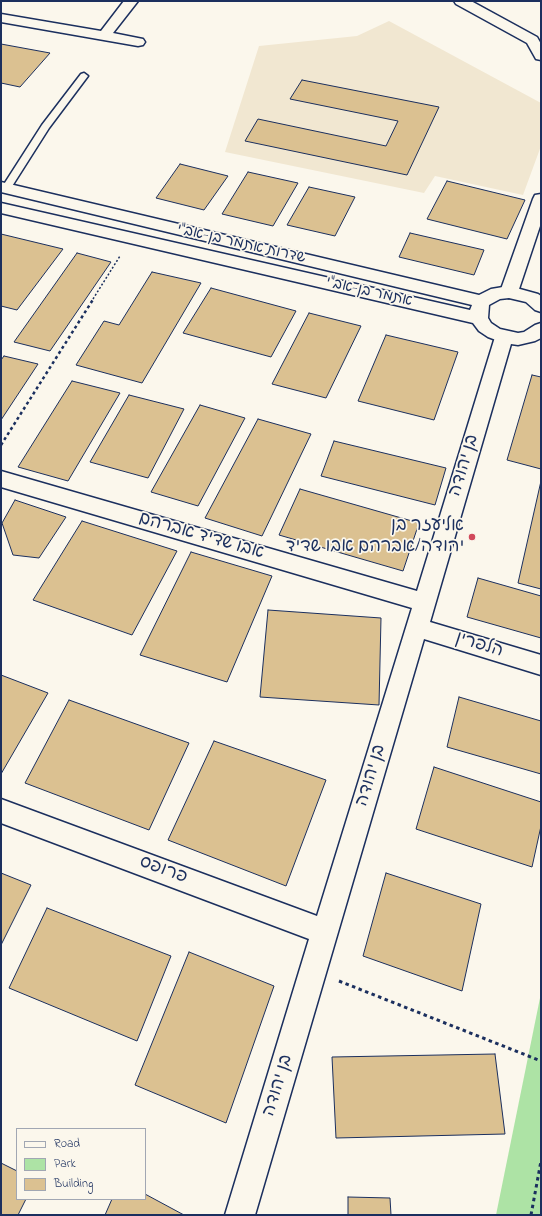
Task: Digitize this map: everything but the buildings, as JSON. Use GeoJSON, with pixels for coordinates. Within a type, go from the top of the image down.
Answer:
{"type":"FeatureCollection","features":[{"type":"Feature","properties":{"kind":"street"},"geometry":{"type":"LineString","coordinates":[[104,36],[131,1]]}},
{"type":"Feature","properties":{"kind":"street"},"geometry":{"type":"LineString","coordinates":[[461,1],[532,40],[541,56]]}},
{"type":"Feature","properties":{"kind":"street"},"geometry":{"type":"LineString","coordinates":[[1,18],[138,42]]}},
{"type":"Feature","properties":{"kind":"street","name":"שדרות אתמר בן-אב\"י"},"geometry":{"type":"LineString","coordinates":[[3,188],[481,310]]}},
{"type":"Feature","properties":{"kind":"street"},"geometry":{"type":"LineString","coordinates":[[509,292],[541,199]]}},
{"type":"Feature","properties":{"kind":"street","name":"אתמר בן-אב\"י"},"geometry":{"type":"LineString","coordinates":[[1,208],[131,238],[481,310]]}},
{"type":"Feature","properties":{"kind":"street"},"geometry":{"type":"LineString","coordinates":[[539,334],[518,339],[504,337],[494,333],[485,327],[481,310],[488,298],[497,294],[509,292],[532,298],[541,306]]}},
{"type":"Feature","properties":{"kind":"street","name":"בן יהודה"},"geometry":{"type":"LineString","coordinates":[[240,1215],[504,337]]}},
{"type":"Feature","properties":{"kind":"street","name":"אבו שדיד אברהם"},"geometry":{"type":"LineString","coordinates":[[1,479],[424,602]]}},
{"type":"Feature","properties":{"kind":"street","name":"הלפרין"},"geometry":{"type":"LineString","coordinates":[[416,627],[541,665]]}},
{"type":"Feature","properties":{"kind":"street","name":"פרופס"},"geometry":{"type":"LineString","coordinates":[[1,811],[325,932]]}},
{"type":"Feature","properties":{"kind":"lane"},"geometry":{"type":"LineString","coordinates":[[3,188],[45,127],[84,76]]}},
{"type":"Feature","properties":{"kind":"path"},"geometry":{"type":"LineString","coordinates":[[1,445],[131,238]]}},
{"type":"Feature","properties":{"kind":"path"},"geometry":{"type":"LineString","coordinates":[[313,971],[541,1061]]}},
{"type":"Feature","properties":{"kind":"path"},"geometry":{"type":"LineString","coordinates":[[531,1215],[541,1161]]}},
{"type":"Feature","properties":{"kind":"shaded area"},"geometry":{"type":"Polygon","coordinates":[[[389,21],[541,103],[541,146],[523,195],[435,176],[424,193],[225,152],[259,46],[357,36],[389,21]]]}},
{"type":"Feature","properties":{"kind":"green space"},"geometry":{"type":"Polygon","coordinates":[[[541,993],[541,1215],[496,1215],[541,993]]]}},
{"type":"Feature","properties":{"kind":"place","name":"אליעזר בן יהודה/אברהם אבו שדיד"},"geometry":{"type":"Point","coordinates":[472,537]}}]}
